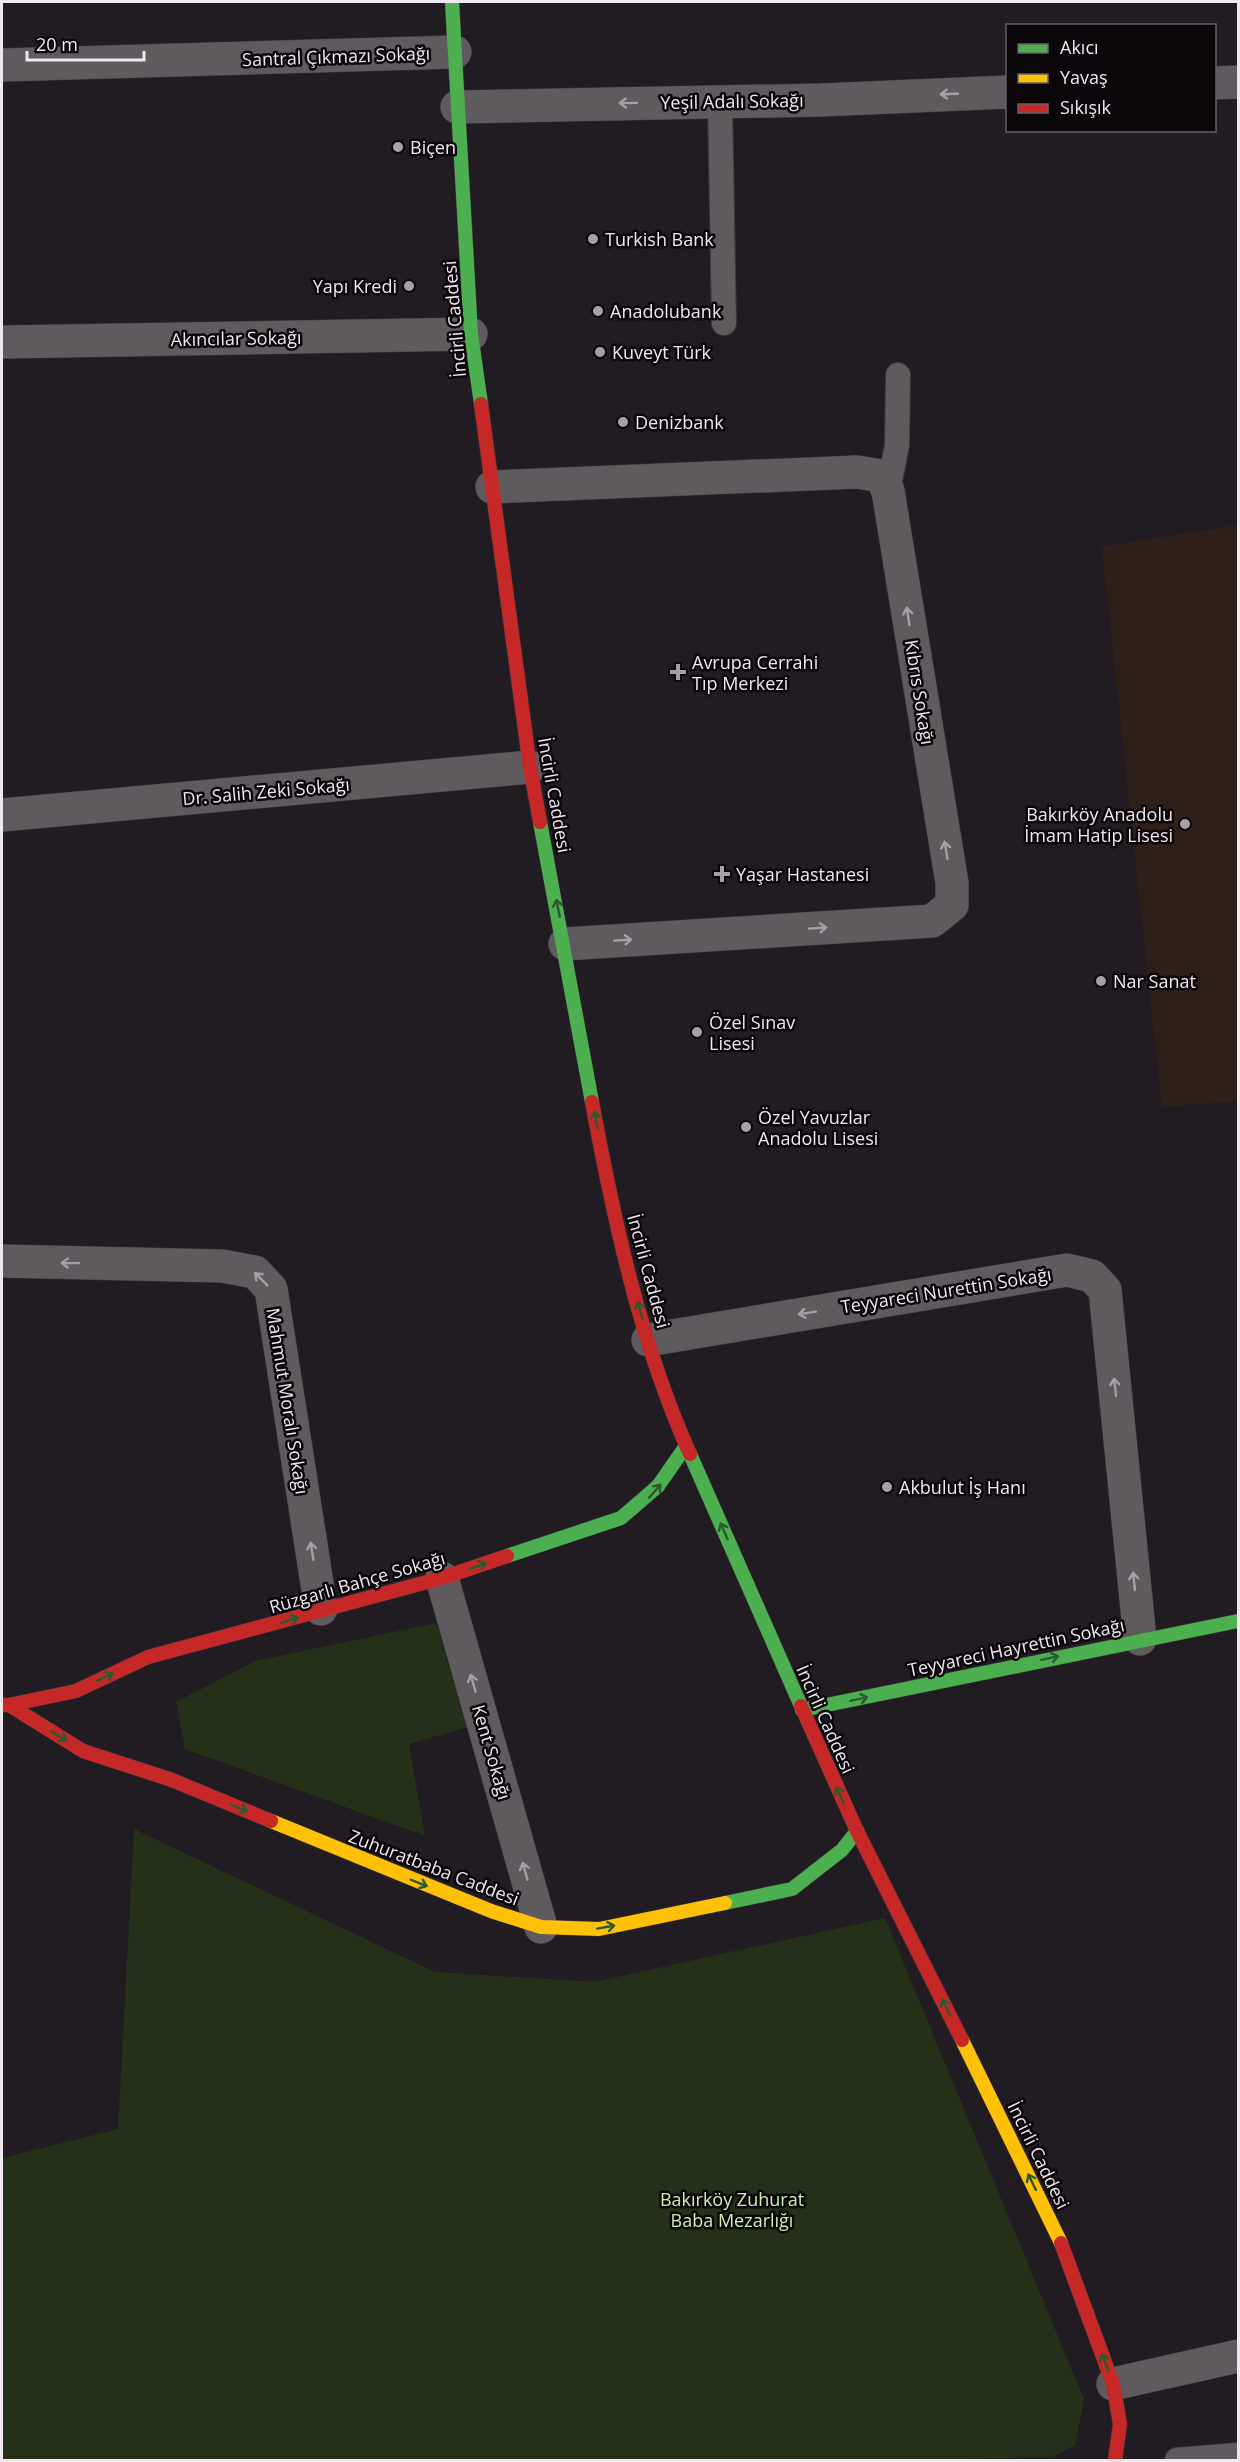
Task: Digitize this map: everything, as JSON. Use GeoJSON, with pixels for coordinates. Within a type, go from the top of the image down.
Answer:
{"type":"FeatureCollection","features":[{"type":"Feature","properties":{"kind":"main road","name":"İncirli Caddesi"},"geometry":{"type":"LineString","coordinates":[[452,2],[471,334],[530,767],[565,944],[607,1181],[648,1340],[686,1446],[857,1831],[913,1938],[1065,2251],[1113,2384],[1120,2424],[1115,2460]]}},
{"type":"Feature","properties":{"kind":"main road","name":"Rüzgarlı Bahçe Sokağı"},"geometry":{"type":"LineString","coordinates":[[5,1705],[76,1691],[148,1657],[282,1623],[321,1609],[442,1578],[621,1518],[644,1504],[667,1477],[686,1446]]}},
{"type":"Feature","properties":{"kind":"main road","name":"Teyyareci Hayrettin Sokağı"},"geometry":{"type":"LineString","coordinates":[[802,1710],[1140,1639],[1239,1621]]}},
{"type":"Feature","properties":{"kind":"main road","name":"Zuhuratbaba Caddesi"},"geometry":{"type":"LineString","coordinates":[[5,1705],[83,1750],[172,1780],[417,1882],[491,1911],[541,1927],[599,1929],[792,1889],[842,1850],[857,1831]]}},
{"type":"Feature","properties":{"kind":"street","name":"Santral Çıkmazı Sokağı"},"geometry":{"type":"LineString","coordinates":[[2,64],[455,52]]}},
{"type":"Feature","properties":{"kind":"street"},"geometry":{"type":"LineString","coordinates":[[1216,83],[1239,82]]}},
{"type":"Feature","properties":{"kind":"street","name":"Yeşil Adalı Sokağı"},"geometry":{"type":"LineString","coordinates":[[457,107],[720,102],[1006,92]]}},
{"type":"Feature","properties":{"kind":"street","name":"Akıncılar Sokağı"},"geometry":{"type":"LineString","coordinates":[[2,342],[471,334]]}},
{"type":"Feature","properties":{"kind":"street"},"geometry":{"type":"LineString","coordinates":[[492,487],[857,472],[881,476],[888,490]]}},
{"type":"Feature","properties":{"kind":"street","name":"Kıbrıs Sokağı"},"geometry":{"type":"LineString","coordinates":[[565,944],[932,921],[952,905],[952,883],[888,490]]}},
{"type":"Feature","properties":{"kind":"street","name":"Dr. Salih Zeki Sokağı"},"geometry":{"type":"LineString","coordinates":[[2,815],[530,767]]}},
{"type":"Feature","properties":{"kind":"street","name":"Mahmut Moralı Sokağı"},"geometry":{"type":"LineString","coordinates":[[2,1261],[222,1266],[255,1272],[271,1289],[321,1609]]}},
{"type":"Feature","properties":{"kind":"street","name":"Teyyareci Nurettin Sokağı"},"geometry":{"type":"LineString","coordinates":[[648,1340],[1067,1270],[1092,1276],[1105,1290],[1140,1639]]}},
{"type":"Feature","properties":{"kind":"street","name":"Kent Sokağı"},"geometry":{"type":"LineString","coordinates":[[442,1578],[541,1927]]}},
{"type":"Feature","properties":{"kind":"street"},"geometry":{"type":"LineString","coordinates":[[1113,2384],[1239,2356]]}},
{"type":"Feature","properties":{"kind":"lane"},"geometry":{"type":"LineString","coordinates":[[720,102],[724,323]]}},
{"type":"Feature","properties":{"kind":"lane"},"geometry":{"type":"LineString","coordinates":[[888,490],[897,445],[898,375]]}},
{"type":"Feature","properties":{"kind":"lane"},"geometry":{"type":"LineString","coordinates":[[1177,2460],[1239,2455]]}},
{"type":"Feature","properties":{"kind":"shaded area","name":"Bakırköy Anadolu İmam Hatip Lisesi"},"geometry":{"type":"Polygon","coordinates":[[[1238,525],[1238,1101],[1162,1107],[1102,547],[1238,525]]]}},
{"type":"Feature","properties":{"kind":"green space"},"geometry":{"type":"Polygon","coordinates":[[[436,1623],[468,1727],[409,1744],[425,1836],[185,1749],[176,1702],[255,1661],[436,1623]]]}},
{"type":"Feature","properties":{"kind":"green space","name":"Bakırköy Zuhurat Baba Mezarlığı"},"geometry":{"type":"Polygon","coordinates":[[[134,1829],[435,1972],[594,1982],[885,1918],[1084,2399],[1075,2445],[1053,2457],[923,2460],[2,2460],[2,2158],[118,2129],[134,1829]]]}},
{"type":"Feature","properties":{"kind":"traffic: fast"},"geometry":{"type":"LineString","coordinates":[[452,2],[471,334],[481,404]]}},
{"type":"Feature","properties":{"kind":"traffic: fast"},"geometry":{"type":"LineString","coordinates":[[540,822],[592,1102]]}},
{"type":"Feature","properties":{"kind":"traffic: fast"},"geometry":{"type":"LineString","coordinates":[[507,1556],[621,1518],[658,1486],[686,1446]]}},
{"type":"Feature","properties":{"kind":"traffic: fast"},"geometry":{"type":"LineString","coordinates":[[690,1454],[801,1706]]}},
{"type":"Feature","properties":{"kind":"traffic: fast"},"geometry":{"type":"LineString","coordinates":[[802,1710],[1238,1621]]}},
{"type":"Feature","properties":{"kind":"traffic: fast"},"geometry":{"type":"LineString","coordinates":[[725,1903],[792,1889],[842,1850],[857,1831]]}},
{"type":"Feature","properties":{"kind":"traffic: slow"},"geometry":{"type":"LineString","coordinates":[[271,1821],[491,1911],[541,1927],[599,1929],[725,1903]]}},
{"type":"Feature","properties":{"kind":"traffic: slow"},"geometry":{"type":"LineString","coordinates":[[962,2040],[1061,2243]]}},
{"type":"Feature","properties":{"kind":"traffic: jam"},"geometry":{"type":"LineString","coordinates":[[481,404],[530,767],[540,822]]}},
{"type":"Feature","properties":{"kind":"traffic: jam"},"geometry":{"type":"LineString","coordinates":[[592,1102],[630,1281],[657,1369],[690,1454]]}},
{"type":"Feature","properties":{"kind":"traffic: jam"},"geometry":{"type":"LineString","coordinates":[[9,1705],[76,1691],[148,1657],[442,1578],[507,1556]]}},
{"type":"Feature","properties":{"kind":"traffic: jam"},"geometry":{"type":"LineString","coordinates":[[2,1705],[9,1705],[83,1751],[172,1780],[271,1821]]}},
{"type":"Feature","properties":{"kind":"traffic: jam"},"geometry":{"type":"LineString","coordinates":[[801,1706],[857,1831],[962,2040]]}},
{"type":"Feature","properties":{"kind":"traffic: jam"},"geometry":{"type":"LineString","coordinates":[[1061,2243],[1113,2384],[1120,2424],[1115,2460]]}},
{"type":"Feature","properties":{"kind":"place","name":"Biçen"},"geometry":{"type":"Point","coordinates":[398,147]}},
{"type":"Feature","properties":{"kind":"place","name":"Turkish Bank"},"geometry":{"type":"Point","coordinates":[593,239]}},
{"type":"Feature","properties":{"kind":"place","name":"Yapı Kredi"},"geometry":{"type":"Point","coordinates":[409,286]}},
{"type":"Feature","properties":{"kind":"place","name":"Anadolubank"},"geometry":{"type":"Point","coordinates":[598,311]}},
{"type":"Feature","properties":{"kind":"place","name":"Kuveyt Türk"},"geometry":{"type":"Point","coordinates":[600,352]}},
{"type":"Feature","properties":{"kind":"place","name":"Denizbank"},"geometry":{"type":"Point","coordinates":[623,422]}},
{"type":"Feature","properties":{"kind":"place","name":"Avrupa Cerrahi Tıp Merkezi"},"geometry":{"type":"Point","coordinates":[678,672]}},
{"type":"Feature","properties":{"kind":"place","name":"Bakırköy Anadolu İmam Hatip Lisesi"},"geometry":{"type":"Point","coordinates":[1185,824]}},
{"type":"Feature","properties":{"kind":"place","name":"Yaşar Hastanesi"},"geometry":{"type":"Point","coordinates":[722,874]}},
{"type":"Feature","properties":{"kind":"place","name":"Nar Sanat"},"geometry":{"type":"Point","coordinates":[1101,981]}},
{"type":"Feature","properties":{"kind":"place","name":"Özel Sınav Lisesi"},"geometry":{"type":"Point","coordinates":[697,1032]}},
{"type":"Feature","properties":{"kind":"place","name":"Özel Yavuzlar Anadolu Lisesi"},"geometry":{"type":"Point","coordinates":[746,1127]}},
{"type":"Feature","properties":{"kind":"place","name":"Akbulut İş Hanı"},"geometry":{"type":"Point","coordinates":[887,1487]}}]}
